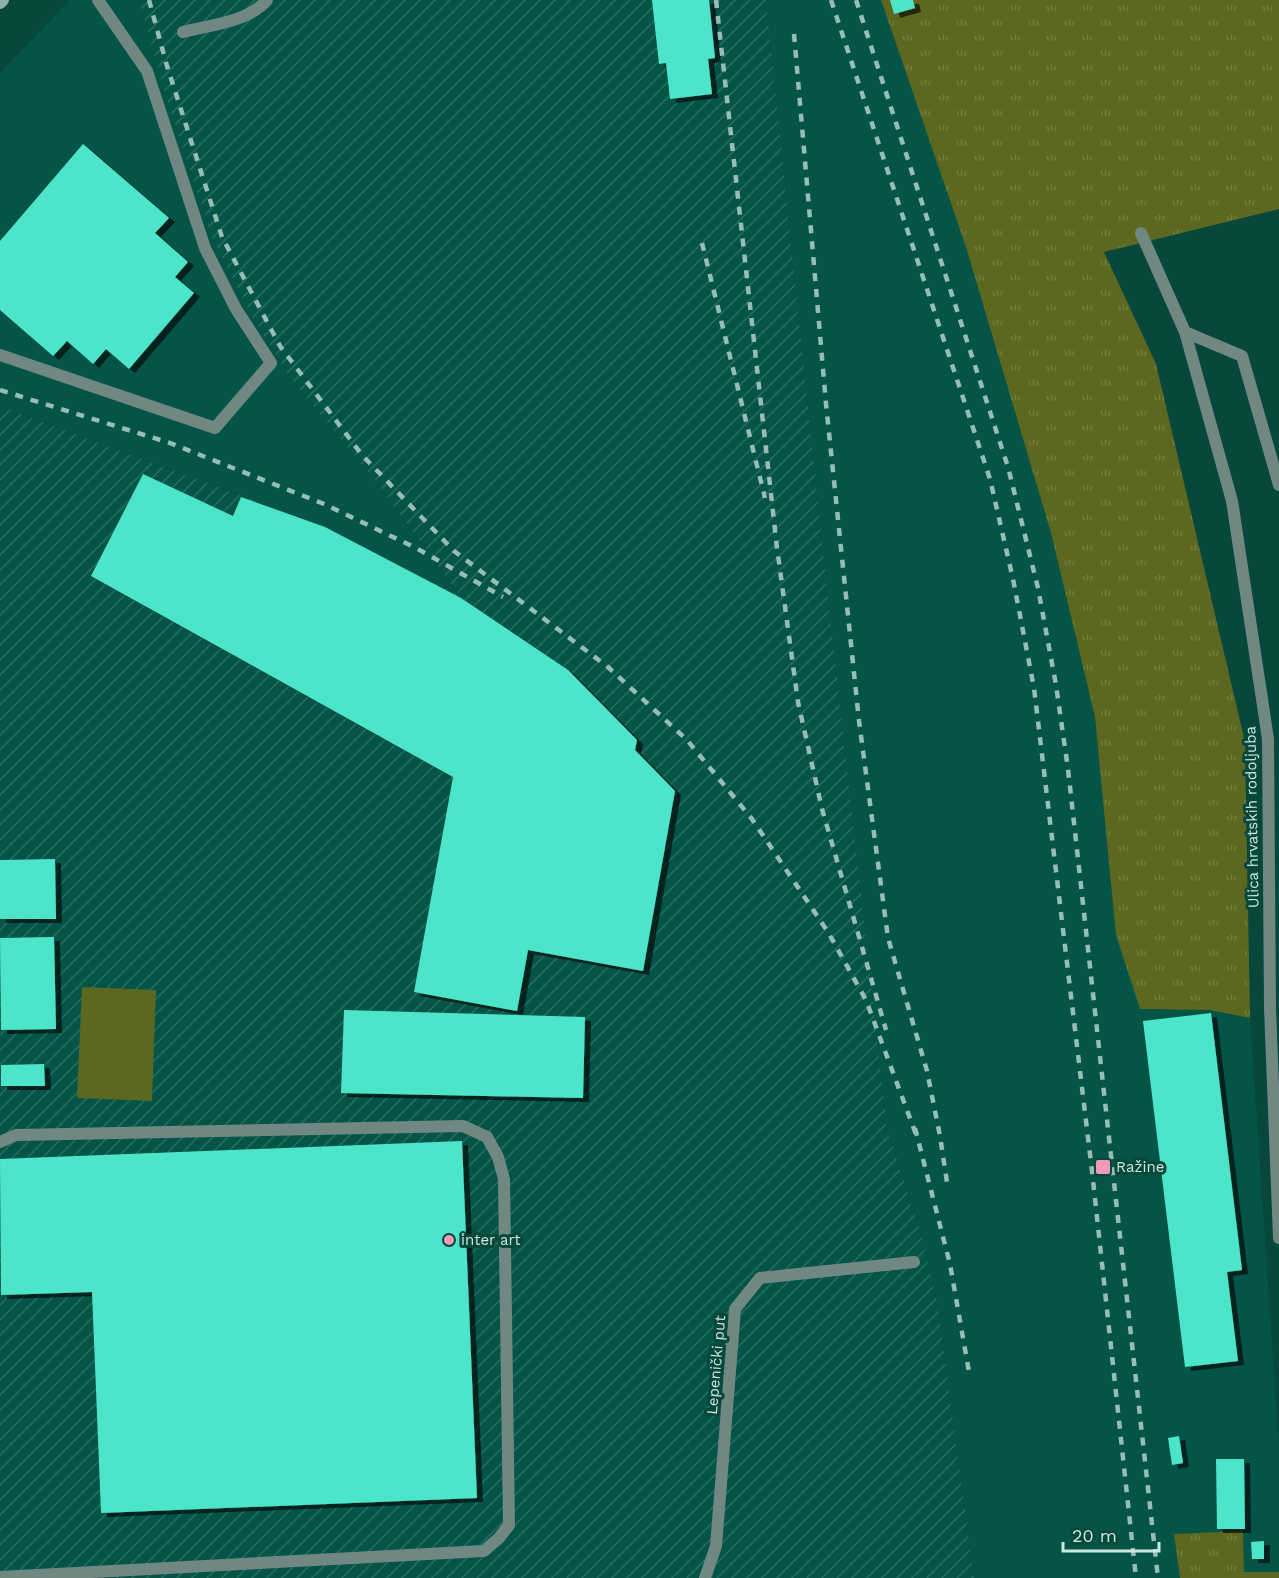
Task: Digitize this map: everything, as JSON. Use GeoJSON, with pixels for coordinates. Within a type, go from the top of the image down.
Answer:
{"type":"FeatureCollection","features":[{"type":"Feature","properties":{"kind":"street"},"geometry":{"type":"LineString","coordinates":[[0,356],[215,428],[271,363],[236,309],[205,248],[147,71],[98,0]]}},
{"type":"Feature","properties":{"kind":"street"},"geometry":{"type":"LineString","coordinates":[[183,32],[246,16],[258,10],[267,0]]}},
{"type":"Feature","properties":{"kind":"street","name":"Ulica hrvatskih rodoljuba"},"geometry":{"type":"LineString","coordinates":[[1141,233],[1185,332],[1232,501],[1268,739],[1279,1238]]}},
{"type":"Feature","properties":{"kind":"street"},"geometry":{"type":"LineString","coordinates":[[1185,332],[1242,356],[1279,485]]}},
{"type":"Feature","properties":{"kind":"street"},"geometry":{"type":"LineString","coordinates":[[0,1142],[16,1135],[463,1126],[487,1137],[498,1157],[504,1179],[509,1525],[499,1538],[484,1551],[0,1577]]}},
{"type":"Feature","properties":{"kind":"street","name":"Lepenički put"},"geometry":{"type":"LineString","coordinates":[[705,1578],[716,1546],[735,1309],[760,1278],[914,1262]]}},
{"type":"Feature","properties":{"kind":"shaded area"},"geometry":{"type":"Polygon","coordinates":[[[70,0],[139,0],[166,97],[212,238],[250,313],[290,378],[374,479],[461,598],[325,527],[0,406],[0,73],[70,0]]]}},
{"type":"Feature","properties":{"kind":"shaded area"},"geometry":{"type":"Polygon","coordinates":[[[139,0],[766,0],[822,543],[887,1129],[919,1227],[937,1300],[974,1578],[0,1578],[0,406],[325,527],[460,596],[374,479],[290,378],[250,313],[212,238],[166,97],[139,0]]]}},
{"type":"Feature","properties":{"kind":"shaded area"},"geometry":{"type":"Polygon","coordinates":[[[766,0],[881,0],[966,247],[1051,533],[1095,717],[1140,1009],[1210,1010],[1250,1018],[1279,1446],[1279,1572],[1244,1572],[1243,1531],[1174,1534],[1180,1578],[974,1578],[937,1300],[919,1227],[887,1129],[822,543],[766,0]]]}},
{"type":"Feature","properties":{"kind":"green space"},"geometry":{"type":"Polygon","coordinates":[[[881,0],[1279,0],[1279,209],[1104,252],[1156,364],[1245,742],[1250,1018],[1210,1010],[1140,1009],[1116,935],[1095,717],[1051,533],[966,247],[881,0]]]}},
{"type":"Feature","properties":{"kind":"green space"},"geometry":{"type":"Polygon","coordinates":[[[82,987],[156,990],[152,1101],[77,1098],[82,987]]]}},
{"type":"Feature","properties":{"kind":"green space"},"geometry":{"type":"Polygon","coordinates":[[[1243,1531],[1244,1572],[1279,1572],[1279,1578],[1180,1578],[1174,1534],[1243,1531]]]}},
{"type":"Feature","properties":{"kind":"building"},"geometry":{"type":"Polygon","coordinates":[[[652,0],[709,0],[715,58],[708,59],[712,94],[670,99],[666,63],[659,64],[652,0]]]}},
{"type":"Feature","properties":{"kind":"building"},"geometry":{"type":"Polygon","coordinates":[[[890,0],[913,0],[915,8],[894,14],[890,0]]]}},
{"type":"Feature","properties":{"kind":"building"},"geometry":{"type":"Polygon","coordinates":[[[83,144],[169,218],[155,233],[188,262],[175,277],[194,293],[129,369],[106,349],[93,364],[67,341],[53,356],[0,310],[0,241],[83,144]]]}},
{"type":"Feature","properties":{"kind":"building"},"geometry":{"type":"Polygon","coordinates":[[[143,474],[233,516],[241,497],[325,527],[461,598],[568,670],[637,740],[635,750],[675,791],[643,971],[528,950],[517,1011],[414,992],[453,777],[91,576],[143,474]]]}},
{"type":"Feature","properties":{"kind":"building"},"geometry":{"type":"Polygon","coordinates":[[[55,859],[56,919],[0,919],[0,860],[55,859]]]}},
{"type":"Feature","properties":{"kind":"building"},"geometry":{"type":"Polygon","coordinates":[[[54,937],[56,1029],[1,1030],[0,938],[54,937]]]}},
{"type":"Feature","properties":{"kind":"building"},"geometry":{"type":"Polygon","coordinates":[[[344,1010],[585,1017],[583,1098],[341,1093],[344,1010]]]}},
{"type":"Feature","properties":{"kind":"building"},"geometry":{"type":"Polygon","coordinates":[[[1211,1013],[1242,1270],[1227,1272],[1238,1361],[1185,1367],[1143,1021],[1211,1013]]]}},
{"type":"Feature","properties":{"kind":"building"},"geometry":{"type":"Polygon","coordinates":[[[44,1064],[45,1086],[1,1086],[1,1065],[44,1064]]]}},
{"type":"Feature","properties":{"kind":"building"},"geometry":{"type":"Polygon","coordinates":[[[462,1141],[477,1498],[101,1513],[92,1292],[1,1295],[0,1159],[462,1141]]]}},
{"type":"Feature","properties":{"kind":"building"},"geometry":{"type":"Polygon","coordinates":[[[1179,1436],[1183,1463],[1172,1465],[1168,1438],[1179,1436]]]}},
{"type":"Feature","properties":{"kind":"building"},"geometry":{"type":"Polygon","coordinates":[[[1216,1459],[1244,1459],[1245,1529],[1217,1529],[1216,1459]]]}},
{"type":"Feature","properties":{"kind":"building"},"geometry":{"type":"Polygon","coordinates":[[[1264,1541],[1264,1559],[1252,1559],[1251,1542],[1264,1541]]]}},
{"type":"Feature","properties":{"kind":"railway"},"geometry":{"type":"LineString","coordinates":[[149,0],[167,66],[222,237],[280,346],[362,455],[454,551],[608,667],[687,740],[752,819],[828,932],[866,1000],[917,1137]]}},
{"type":"Feature","properties":{"kind":"railway"},"geometry":{"type":"LineString","coordinates":[[716,0],[777,548],[798,702],[822,809],[886,1030]]}},
{"type":"Feature","properties":{"kind":"railway"},"geometry":{"type":"LineString","coordinates":[[831,0],[990,479],[1013,579],[1034,688],[1092,1171],[1136,1578]]}},
{"type":"Feature","properties":{"kind":"railway"},"geometry":{"type":"LineString","coordinates":[[856,0],[1008,467],[1038,588],[1056,685],[1068,769],[1158,1578]]}},
{"type":"Feature","properties":{"kind":"railway"},"geometry":{"type":"LineString","coordinates":[[794,34],[826,404],[859,721],[888,938],[927,1071],[948,1189]]}},
{"type":"Feature","properties":{"kind":"railway"},"geometry":{"type":"LineString","coordinates":[[702,243],[765,498]]}},
{"type":"Feature","properties":{"kind":"railway"},"geometry":{"type":"LineString","coordinates":[[0,390],[170,443],[324,504],[416,548],[503,597]]}},
{"type":"Feature","properties":{"kind":"railway"},"geometry":{"type":"LineString","coordinates":[[915,1128],[950,1264],[969,1372]]}},
{"type":"Feature","properties":{"kind":"place","name":"Ražine"},"geometry":{"type":"Point","coordinates":[1103,1167]}},
{"type":"Feature","properties":{"kind":"place","name":"inter art"},"geometry":{"type":"Point","coordinates":[449,1240]}}]}
